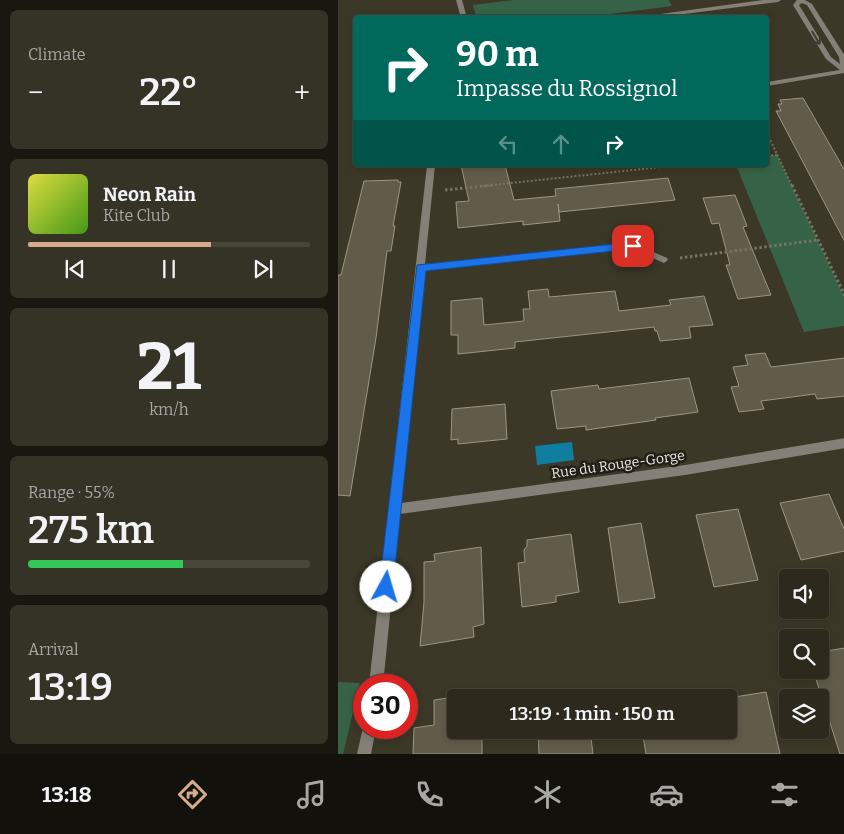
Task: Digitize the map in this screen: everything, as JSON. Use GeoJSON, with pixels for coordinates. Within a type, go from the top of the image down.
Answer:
{"type":"FeatureCollection","features":[{"type":"Feature","properties":{"kind":"street"},"geometry":{"type":"LineString","coordinates":[[459,0],[463,15]]}},
{"type":"Feature","properties":{"kind":"street"},"geometry":{"type":"LineString","coordinates":[[658,15],[778,0]]}},
{"type":"Feature","properties":{"kind":"street"},"geometry":{"type":"LineString","coordinates":[[800,0],[809,4],[842,56],[844,72],[828,58],[796,5],[800,0]]}},
{"type":"Feature","properties":{"kind":"street"},"geometry":{"type":"LineString","coordinates":[[769,84],[844,72]]}},
{"type":"Feature","properties":{"kind":"street"},"geometry":{"type":"LineString","coordinates":[[377,674],[431,167]]}},
{"type":"Feature","properties":{"kind":"street"},"geometry":{"type":"LineString","coordinates":[[421,268],[633,246],[664,260]]}},
{"type":"Feature","properties":{"kind":"street","name":"Rue du Rouge-Gorge"},"geometry":{"type":"LineString","coordinates":[[394,509],[684,470],[844,443]]}},
{"type":"Feature","properties":{"kind":"street"},"geometry":{"type":"LineString","coordinates":[[364,754],[367,739]]}},
{"type":"Feature","properties":{"kind":"path"},"geometry":{"type":"LineString","coordinates":[[769,137],[844,296]]}},
{"type":"Feature","properties":{"kind":"path"},"geometry":{"type":"LineString","coordinates":[[769,156],[777,155]]}},
{"type":"Feature","properties":{"kind":"path"},"geometry":{"type":"LineString","coordinates":[[429,192],[661,167]]}},
{"type":"Feature","properties":{"kind":"path"},"geometry":{"type":"LineString","coordinates":[[664,260],[818,240]]}},
{"type":"Feature","properties":{"kind":"green space"},"geometry":{"type":"Polygon","coordinates":[[[514,0],[669,0],[672,6],[602,15],[476,15],[473,5],[514,0]]]}},
{"type":"Feature","properties":{"kind":"green space"},"geometry":{"type":"Polygon","coordinates":[[[777,155],[844,296],[844,326],[804,332],[737,167],[769,167],[769,156],[777,155]]]}},
{"type":"Feature","properties":{"kind":"green space"},"geometry":{"type":"Polygon","coordinates":[[[338,682],[353,683],[353,712],[343,754],[338,754],[338,682]]]}},
{"type":"Feature","properties":{"kind":"water"},"geometry":{"type":"Polygon","coordinates":[[[572,442],[574,460],[537,465],[535,446],[572,442]]]}},
{"type":"Feature","properties":{"kind":"building"},"geometry":{"type":"Polygon","coordinates":[[[803,98],[845,171],[845,242],[776,111],[781,111],[778,104],[782,104],[780,100],[803,98]]]}},
{"type":"Feature","properties":{"kind":"building"},"geometry":{"type":"Polygon","coordinates":[[[461,167],[506,167],[514,200],[556,196],[555,189],[668,178],[675,200],[559,212],[558,204],[560,221],[523,225],[523,221],[458,228],[456,202],[469,201],[461,167]]]}},
{"type":"Feature","properties":{"kind":"building"},"geometry":{"type":"Polygon","coordinates":[[[398,180],[398,182],[401,182],[393,226],[395,226],[391,251],[387,251],[376,338],[350,496],[338,495],[338,275],[341,275],[364,181],[398,180]]]}},
{"type":"Feature","properties":{"kind":"building"},"geometry":{"type":"Polygon","coordinates":[[[735,195],[747,226],[743,227],[771,295],[738,299],[726,265],[730,265],[719,223],[712,224],[703,198],[735,195]]]}},
{"type":"Feature","properties":{"kind":"building"},"geometry":{"type":"Polygon","coordinates":[[[548,289],[549,297],[615,291],[619,311],[671,305],[669,300],[704,296],[713,325],[689,327],[691,338],[660,341],[654,327],[515,342],[515,348],[458,354],[458,335],[451,335],[451,301],[482,298],[484,325],[524,321],[523,309],[530,309],[528,291],[548,289]]]}},
{"type":"Feature","properties":{"kind":"building"},"geometry":{"type":"Polygon","coordinates":[[[765,353],[771,367],[845,358],[845,396],[817,399],[815,394],[761,401],[764,409],[739,412],[731,387],[739,386],[733,367],[748,365],[745,355],[765,353]]]}},
{"type":"Feature","properties":{"kind":"building"},"geometry":{"type":"Polygon","coordinates":[[[689,378],[698,412],[586,430],[586,426],[557,429],[551,391],[598,385],[599,389],[689,378]]]}},
{"type":"Feature","properties":{"kind":"building"},"geometry":{"type":"Polygon","coordinates":[[[505,404],[507,439],[458,444],[458,439],[451,440],[452,409],[505,404]]]}},
{"type":"Feature","properties":{"kind":"building"},"geometry":{"type":"Polygon","coordinates":[[[829,494],[845,531],[845,551],[801,560],[780,503],[829,494]]]}},
{"type":"Feature","properties":{"kind":"building"},"geometry":{"type":"Polygon","coordinates":[[[738,509],[758,580],[714,587],[696,515],[738,509]]]}},
{"type":"Feature","properties":{"kind":"building"},"geometry":{"type":"Polygon","coordinates":[[[641,523],[655,598],[619,603],[608,528],[641,523]]]}},
{"type":"Feature","properties":{"kind":"building"},"geometry":{"type":"Polygon","coordinates":[[[571,534],[579,592],[556,596],[556,602],[522,607],[518,563],[525,562],[524,550],[527,546],[527,540],[571,534]]]}},
{"type":"Feature","properties":{"kind":"building"},"geometry":{"type":"Polygon","coordinates":[[[481,547],[484,624],[473,627],[474,637],[420,646],[424,602],[424,562],[435,561],[434,554],[481,547]]]}},
{"type":"Feature","properties":{"kind":"building"},"geometry":{"type":"Polygon","coordinates":[[[845,648],[845,754],[840,754],[829,720],[829,689],[819,689],[816,679],[829,679],[829,651],[845,648]]]}},
{"type":"Feature","properties":{"kind":"building"},"geometry":{"type":"Polygon","coordinates":[[[766,692],[780,754],[646,754],[644,739],[737,739],[737,697],[766,692]]]}},
{"type":"Feature","properties":{"kind":"building"},"geometry":{"type":"Polygon","coordinates":[[[447,698],[447,739],[482,739],[482,754],[413,754],[414,739],[418,739],[418,727],[434,725],[434,700],[447,698]]]}},
{"type":"Feature","properties":{"kind":"building"},"geometry":{"type":"Polygon","coordinates":[[[538,739],[591,739],[593,754],[539,754],[538,739]]]}},
{"type":"Feature","properties":{"kind":"route"},"geometry":{"type":"LineString","coordinates":[[386,587],[421,268],[633,246]]}}]}
